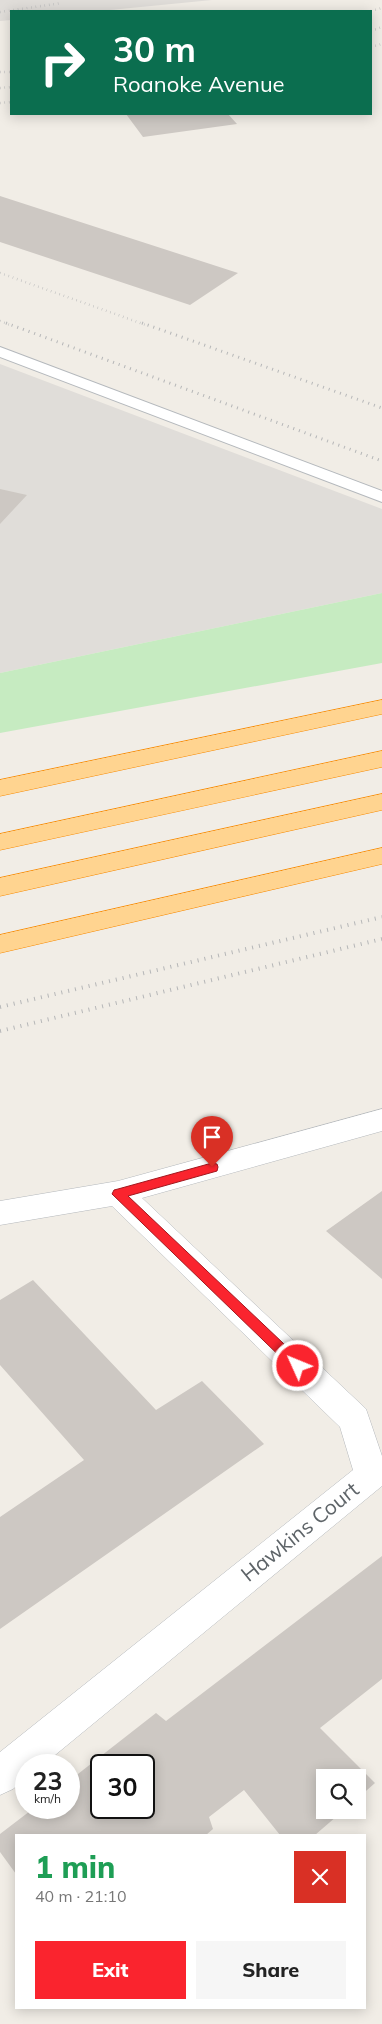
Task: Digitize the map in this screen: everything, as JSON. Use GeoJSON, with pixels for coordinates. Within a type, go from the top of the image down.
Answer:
{"type":"FeatureCollection","features":[{"type":"Feature","properties":{"kind":"highway"},"geometry":{"type":"LineString","coordinates":[[0,788],[382,707]]}},
{"type":"Feature","properties":{"kind":"highway"},"geometry":{"type":"LineString","coordinates":[[0,842],[382,759]]}},
{"type":"Feature","properties":{"kind":"highway"},"geometry":{"type":"LineString","coordinates":[[0,887],[382,802]]}},
{"type":"Feature","properties":{"kind":"highway"},"geometry":{"type":"LineString","coordinates":[[0,944],[382,856]]}},
{"type":"Feature","properties":{"kind":"street"},"geometry":{"type":"LineString","coordinates":[[0,1213],[118,1194],[382,1120]]}},
{"type":"Feature","properties":{"kind":"street","name":"Hawkins Court"},"geometry":{"type":"LineString","coordinates":[[0,1776],[371,1474],[354,1419],[118,1194]]}},
{"type":"Feature","properties":{"kind":"lane"},"geometry":{"type":"LineString","coordinates":[[0,352],[382,496]]}},
{"type":"Feature","properties":{"kind":"shaded area"},"geometry":{"type":"Polygon","coordinates":[[[0,0],[212,0],[110,10],[10,10],[10,20],[0,21],[0,0]]]}},
{"type":"Feature","properties":{"kind":"shaded area"},"geometry":{"type":"Polygon","coordinates":[[[0,364],[382,509],[382,593],[0,673],[0,364]]]}},
{"type":"Feature","properties":{"kind":"green space"},"geometry":{"type":"Polygon","coordinates":[[[382,593],[382,663],[0,733],[0,673],[382,593]]]}},
{"type":"Feature","properties":{"kind":"building"},"geometry":{"type":"Polygon","coordinates":[[[127,115],[229,115],[237,124],[143,137],[127,115]]]}},
{"type":"Feature","properties":{"kind":"building"},"geometry":{"type":"Polygon","coordinates":[[[0,196],[238,273],[190,305],[0,242],[0,196]]]}},
{"type":"Feature","properties":{"kind":"building"},"geometry":{"type":"Polygon","coordinates":[[[0,489],[27,495],[0,524],[0,489]]]}},
{"type":"Feature","properties":{"kind":"building"},"geometry":{"type":"Polygon","coordinates":[[[382,1191],[382,1279],[326,1231],[382,1191]]]}},
{"type":"Feature","properties":{"kind":"building"},"geometry":{"type":"Polygon","coordinates":[[[33,1280],[156,1410],[202,1381],[264,1444],[0,1629],[0,1517],[84,1460],[0,1365],[0,1300],[33,1280]]]}},
{"type":"Feature","properties":{"kind":"building"},"geometry":{"type":"Polygon","coordinates":[[[382,1556],[382,1679],[320,1728],[361,1769],[316,1769],[316,1819],[334,1819],[316,1834],[279,1834],[244,1790],[209,1817],[213,1829],[207,1834],[15,1834],[15,1873],[0,1852],[0,1834],[20,1819],[80,1819],[80,1772],[90,1765],[90,1819],[155,1819],[155,1754],[104,1754],[156,1713],[166,1721],[382,1556]]]}},
{"type":"Feature","properties":{"kind":"building"},"geometry":{"type":"Polygon","coordinates":[[[366,1774],[375,1783],[366,1791],[366,1774]]]}},
{"type":"Feature","properties":{"kind":"railway"},"geometry":{"type":"LineString","coordinates":[[14,10],[62,3]]}},
{"type":"Feature","properties":{"kind":"railway"},"geometry":{"type":"LineString","coordinates":[[372,11],[382,8]]}},
{"type":"Feature","properties":{"kind":"railway"},"geometry":{"type":"LineString","coordinates":[[0,12],[10,11]]}},
{"type":"Feature","properties":{"kind":"railway"},"geometry":{"type":"LineString","coordinates":[[372,31],[382,27]]}},
{"type":"Feature","properties":{"kind":"railway"},"geometry":{"type":"LineString","coordinates":[[372,47],[382,44]]}},
{"type":"Feature","properties":{"kind":"railway"},"geometry":{"type":"LineString","coordinates":[[0,72],[10,72]]}},
{"type":"Feature","properties":{"kind":"railway"},"geometry":{"type":"LineString","coordinates":[[0,88],[10,87]]}},
{"type":"Feature","properties":{"kind":"railway"},"geometry":{"type":"LineString","coordinates":[[0,103],[10,102]]}},
{"type":"Feature","properties":{"kind":"railway"},"geometry":{"type":"LineString","coordinates":[[0,273],[146,325]]}},
{"type":"Feature","properties":{"kind":"railway"},"geometry":{"type":"LineString","coordinates":[[0,321],[10,325]]}},
{"type":"Feature","properties":{"kind":"railway"},"geometry":{"type":"LineString","coordinates":[[6,323],[382,461]]}},
{"type":"Feature","properties":{"kind":"railway"},"geometry":{"type":"LineString","coordinates":[[142,323],[382,408]]}},
{"type":"Feature","properties":{"kind":"railway"},"geometry":{"type":"LineString","coordinates":[[0,1007],[382,917]]}},
{"type":"Feature","properties":{"kind":"railway"},"geometry":{"type":"LineString","coordinates":[[0,1031],[382,939]]}},
{"type":"Feature","properties":{"kind":"route"},"geometry":{"type":"LineString","coordinates":[[212,1167],[118,1194],[298,1366]]}}]}
